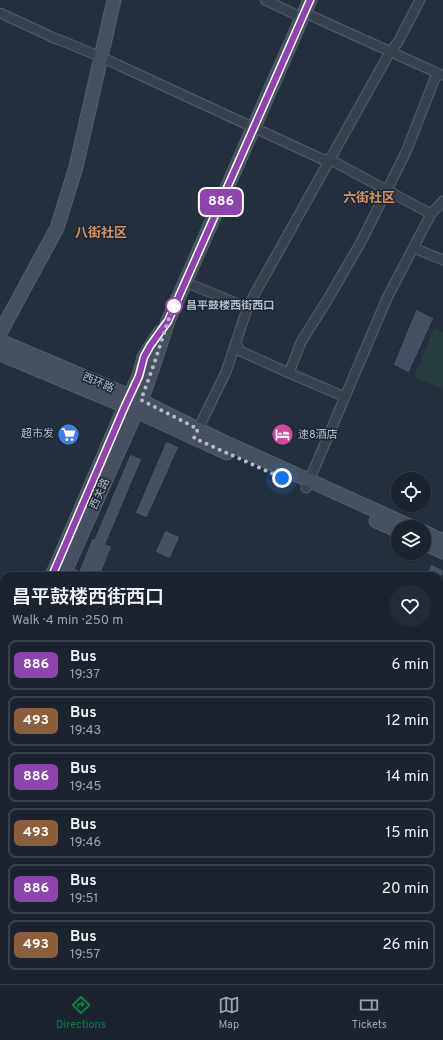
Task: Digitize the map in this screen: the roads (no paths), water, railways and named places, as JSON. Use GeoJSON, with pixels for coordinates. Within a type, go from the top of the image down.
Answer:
{"type":"FeatureCollection","features":[{"type":"Feature","properties":{"kind":"street"},"geometry":{"type":"LineString","coordinates":[[0,333],[57,228],[76,167],[114,0]]}},
{"type":"Feature","properties":{"kind":"street"},"geometry":{"type":"LineString","coordinates":[[265,0],[440,74],[406,152],[361,242],[301,342],[289,373]]}},
{"type":"Feature","properties":{"kind":"street"},"geometry":{"type":"LineString","coordinates":[[133,404],[144,357],[168,321],[310,0]]}},
{"type":"Feature","properties":{"kind":"street"},"geometry":{"type":"LineString","coordinates":[[196,434],[226,372],[248,308],[329,159],[390,52],[398,42],[420,0]]}},
{"type":"Feature","properties":{"kind":"street"},"geometry":{"type":"LineString","coordinates":[[0,13],[53,38],[100,57],[324,160],[329,159],[431,214]]}},
{"type":"Feature","properties":{"kind":"street"},"geometry":{"type":"LineString","coordinates":[[308,484],[388,296],[431,214],[443,201]]}},
{"type":"Feature","properties":{"kind":"street"},"geometry":{"type":"LineString","coordinates":[[414,248],[443,260]]}},
{"type":"Feature","properties":{"kind":"street"},"geometry":{"type":"LineString","coordinates":[[185,282],[248,308]]}},
{"type":"Feature","properties":{"kind":"street","name":"西环路"},"geometry":{"type":"LineString","coordinates":[[0,341],[196,434],[308,484],[395,520]]}},
{"type":"Feature","properties":{"kind":"street"},"geometry":{"type":"LineString","coordinates":[[236,343],[240,351],[346,396]]}},
{"type":"Feature","properties":{"kind":"street","name":"西环路"},"geometry":{"type":"LineString","coordinates":[[0,354],[133,404]]}},
{"type":"Feature","properties":{"kind":"street","name":"西关路"},"geometry":{"type":"LineString","coordinates":[[69,572],[133,404]]}},
{"type":"Feature","properties":{"kind":"street","name":"西关路"},"geometry":{"type":"LineString","coordinates":[[54,572],[133,404]]}},
{"type":"Feature","properties":{"kind":"street","name":"西环路"},"geometry":{"type":"LineString","coordinates":[[308,484],[391,527]]}},
{"type":"Feature","properties":{"kind":"street"},"geometry":{"type":"LineString","coordinates":[[431,535],[443,541]]}},
{"type":"Feature","properties":{"kind":"street"},"geometry":{"type":"LineString","coordinates":[[431,546],[443,552]]}},
{"type":"Feature","properties":{"kind":"place","name":"昌平鼓楼西街西口"},"geometry":{"type":"Point","coordinates":[174,306]}},
{"type":"Feature","properties":{"kind":"place","name":"超市发"},"geometry":{"type":"Point","coordinates":[69,434]}},
{"type":"Feature","properties":{"kind":"place","name":"速8酒店"},"geometry":{"type":"Point","coordinates":[283,435]}},
{"type":"Feature","properties":{"kind":"district","name":"六街社区"},"geometry":{"type":"Point","coordinates":[369,199]}},
{"type":"Feature","properties":{"kind":"district","name":"八街社区"},"geometry":{"type":"Point","coordinates":[101,234]}}]}
